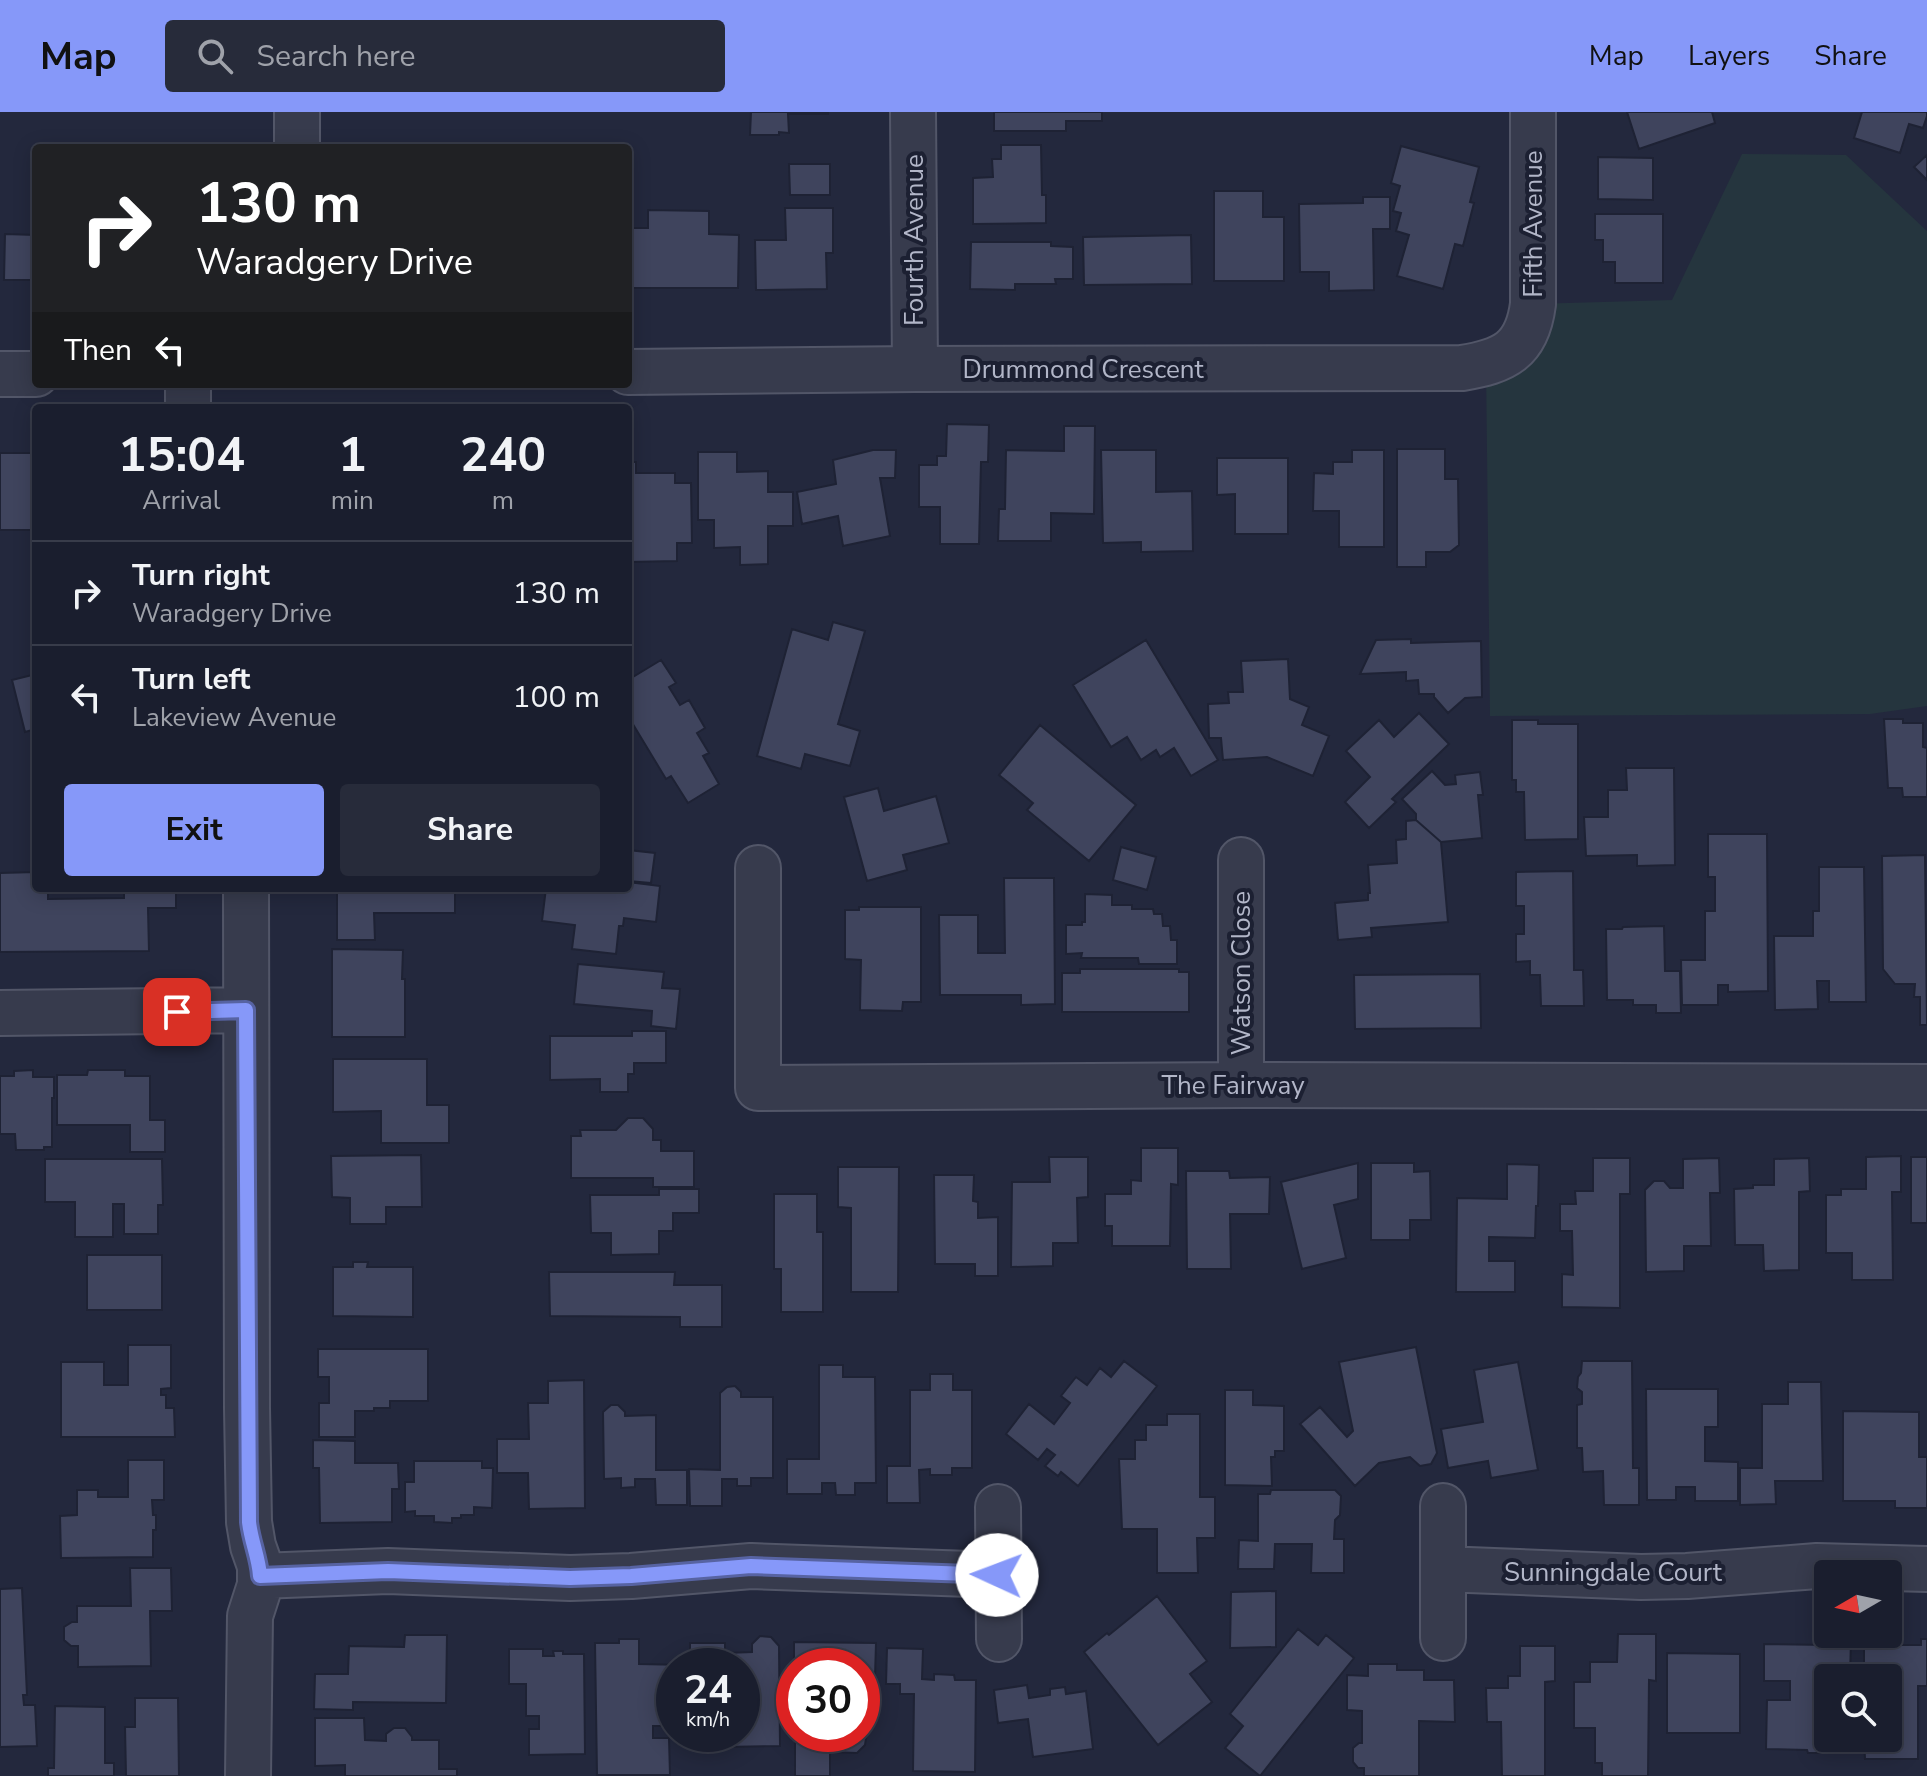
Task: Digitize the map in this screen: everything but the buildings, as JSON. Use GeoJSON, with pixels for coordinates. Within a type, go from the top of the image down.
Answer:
{"type":"FeatureCollection","features":[{"type":"Feature","properties":{"kind":"street"},"geometry":{"type":"LineString","coordinates":[[297,112],[297,144]]}},
{"type":"Feature","properties":{"kind":"street","name":"Fourth Avenue"},"geometry":{"type":"LineString","coordinates":[[913,112],[915,369]]}},
{"type":"Feature","properties":{"kind":"street","name":"Fifth Avenue"},"geometry":{"type":"LineString","coordinates":[[1526,334],[1533,304],[1533,112]]}},
{"type":"Feature","properties":{"kind":"street","name":"Drummond Crescent"},"geometry":{"type":"LineString","coordinates":[[632,372],[1462,368],[1499,360],[1517,346],[1526,334]]}},
{"type":"Feature","properties":{"kind":"street"},"geometry":{"type":"LineString","coordinates":[[0,374],[32,374]]}},
{"type":"Feature","properties":{"kind":"street","name":"Watson Close"},"geometry":{"type":"LineString","coordinates":[[1241,860],[1241,1085]]}},
{"type":"Feature","properties":{"kind":"street","name":"The Fairway"},"geometry":{"type":"LineString","coordinates":[[758,868],[758,1088],[1241,1085],[1927,1087]]}},
{"type":"Feature","properties":{"kind":"street"},"geometry":{"type":"LineString","coordinates":[[246,892],[249,1522],[260,1566],[250,1616],[248,1776]]}},
{"type":"Feature","properties":{"kind":"street"},"geometry":{"type":"LineString","coordinates":[[0,1013],[246,1010]]}},
{"type":"Feature","properties":{"kind":"street"},"geometry":{"type":"LineString","coordinates":[[1443,1506],[1443,1638]]}},
{"type":"Feature","properties":{"kind":"street"},"geometry":{"type":"LineString","coordinates":[[998,1507],[999,1639]]}},
{"type":"Feature","properties":{"kind":"street"},"geometry":{"type":"LineString","coordinates":[[260,1576],[388,1571],[570,1578],[751,1566],[997,1575]]}},
{"type":"Feature","properties":{"kind":"street","name":"Sunningdale Court"},"geometry":{"type":"LineString","coordinates":[[1443,1569],[1641,1577],[1817,1566],[1927,1569]]}},
{"type":"Feature","properties":{"kind":"shaded area"},"geometry":{"type":"Polygon","coordinates":[[[1742,154],[1846,155],[1927,231],[1927,706],[1870,714],[1490,716],[1486,364],[1533,304],[1672,300],[1742,154]]]}},
{"type":"Feature","properties":{"kind":"route"},"geometry":{"type":"LineString","coordinates":[[177,1012],[246,1010],[249,1522],[260,1576],[388,1571],[570,1578],[751,1566],[997,1575]]}}]}
